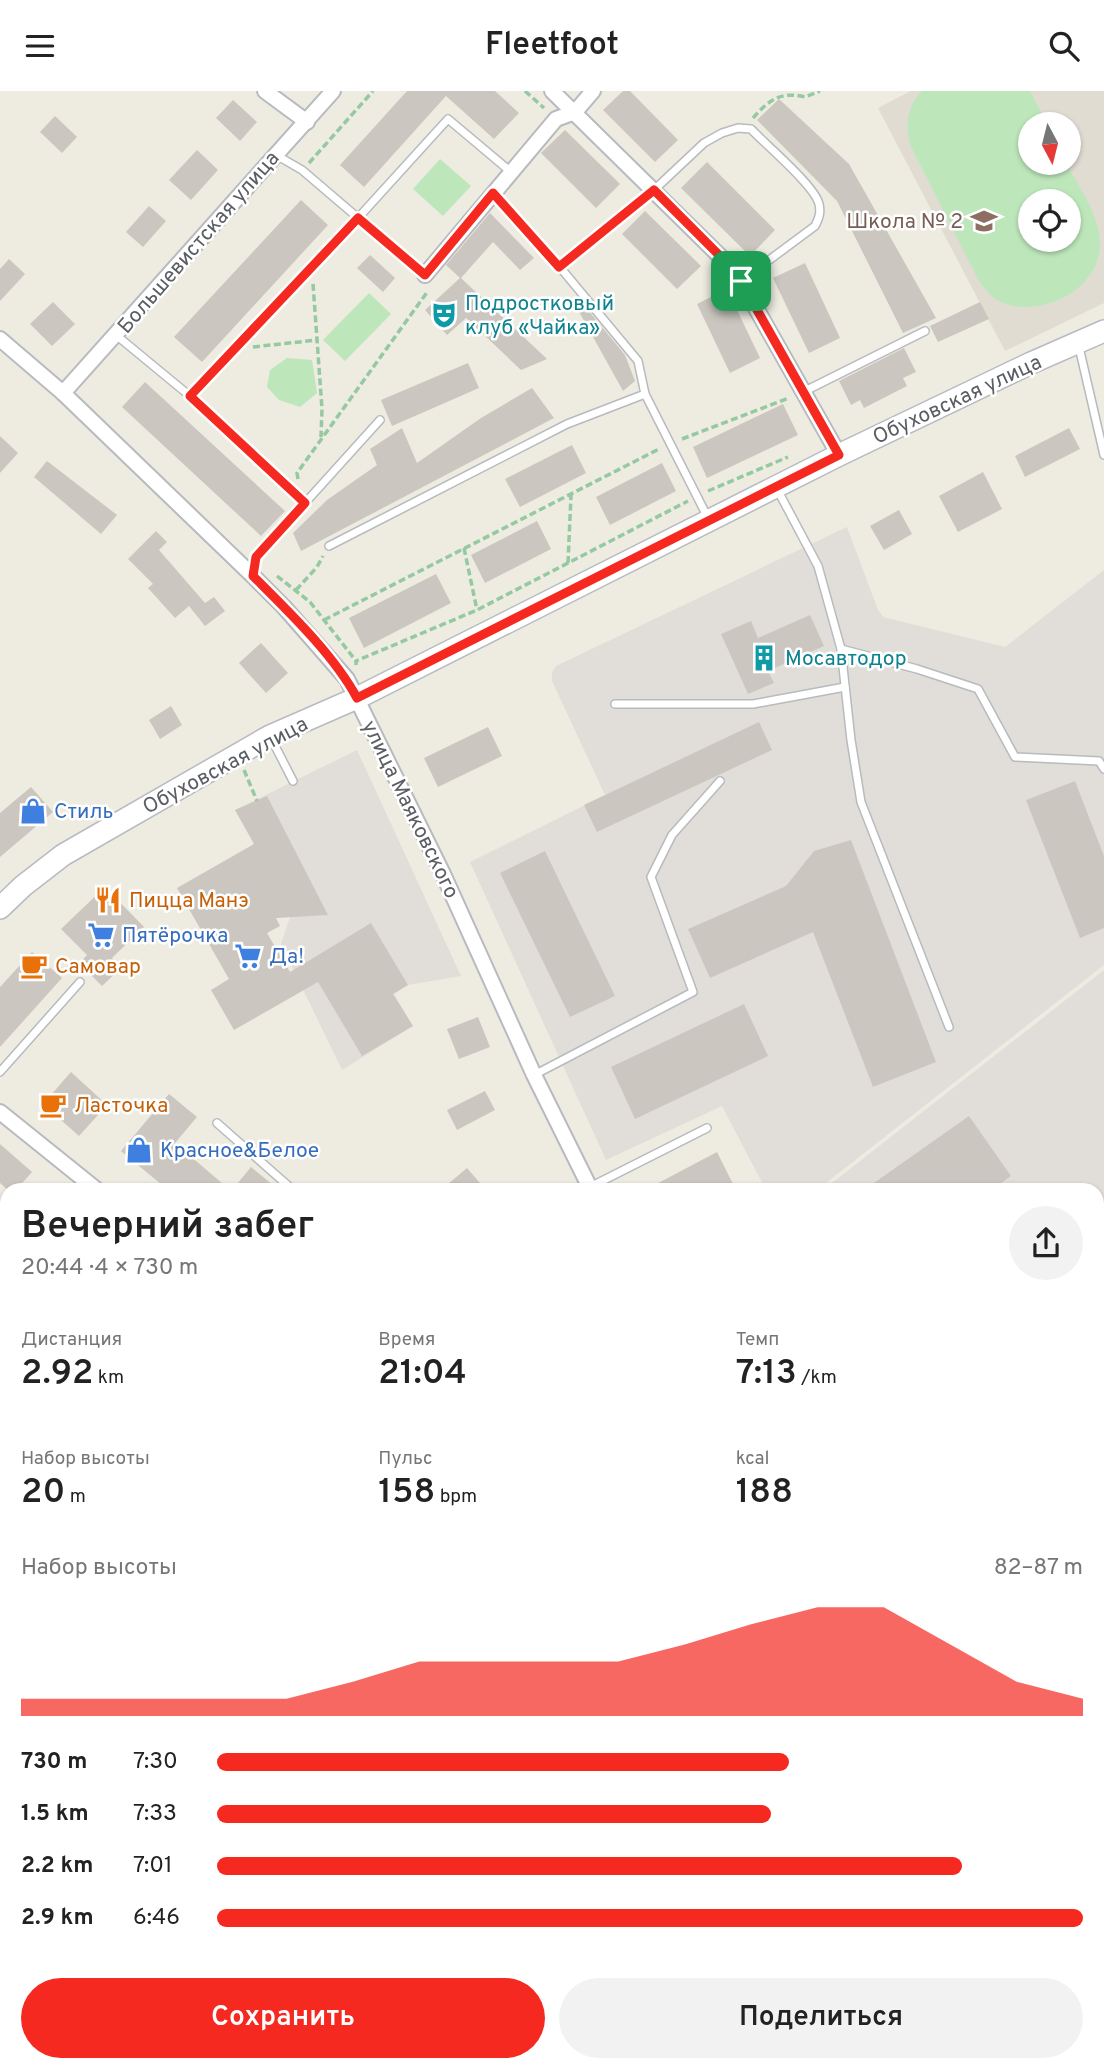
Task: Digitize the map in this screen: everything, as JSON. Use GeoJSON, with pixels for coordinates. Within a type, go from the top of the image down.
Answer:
{"type":"FeatureCollection","features":[{"type":"Feature","properties":{"kind":"street"},"geometry":{"type":"LineString","coordinates":[[265,91],[307,122]]}},
{"type":"Feature","properties":{"kind":"street","name":"Большевистская улица"},"geometry":{"type":"LineString","coordinates":[[63,393],[333,91]]}},
{"type":"Feature","properties":{"kind":"street"},"geometry":{"type":"LineString","coordinates":[[552,91],[735,271],[839,455]]}},
{"type":"Feature","properties":{"kind":"street"},"geometry":{"type":"LineString","coordinates":[[426,274],[556,119],[575,112],[593,91]]}},
{"type":"Feature","properties":{"kind":"street","name":"Обуховская улица"},"geometry":{"type":"LineString","coordinates":[[0,908],[63,855],[270,736],[357,698],[839,455],[1104,331]]}},
{"type":"Feature","properties":{"kind":"street","name":"улица Маяковского"},"geometry":{"type":"LineString","coordinates":[[0,339],[63,393],[253,576],[347,679],[443,874],[534,1075],[587,1183]]}},
{"type":"Feature","properties":{"kind":"street"},"geometry":{"type":"LineString","coordinates":[[0,1112],[88,1183]]}},
{"type":"Feature","properties":{"kind":"lane"},"geometry":{"type":"LineString","coordinates":[[190,396],[448,119],[511,171]]}},
{"type":"Feature","properties":{"kind":"lane"},"geometry":{"type":"LineString","coordinates":[[559,267],[654,190],[704,143],[738,128],[751,129],[810,189],[819,202],[820,216],[815,226],[741,281]]}},
{"type":"Feature","properties":{"kind":"lane"},"geometry":{"type":"LineString","coordinates":[[275,154],[303,170],[426,274]]}},
{"type":"Feature","properties":{"kind":"lane"},"geometry":{"type":"LineString","coordinates":[[493,193],[638,361],[645,394],[709,520]]}},
{"type":"Feature","properties":{"kind":"lane"},"geometry":{"type":"LineString","coordinates":[[805,391],[925,331]]}},
{"type":"Feature","properties":{"kind":"lane"},"geometry":{"type":"LineString","coordinates":[[116,335],[190,396],[303,501]]}},
{"type":"Feature","properties":{"kind":"lane"},"geometry":{"type":"LineString","coordinates":[[1078,342],[1104,455]]}},
{"type":"Feature","properties":{"kind":"lane"},"geometry":{"type":"LineString","coordinates":[[329,546],[567,424],[645,394]]}},
{"type":"Feature","properties":{"kind":"lane"},"geometry":{"type":"LineString","coordinates":[[253,576],[256,557],[303,501],[380,420]]}},
{"type":"Feature","properties":{"kind":"lane"},"geometry":{"type":"LineString","coordinates":[[777,488],[818,566],[841,649],[861,802],[949,1027]]}},
{"type":"Feature","properties":{"kind":"lane"},"geometry":{"type":"LineString","coordinates":[[841,649],[917,669],[978,689],[1015,757],[1099,761],[1104,769]]}},
{"type":"Feature","properties":{"kind":"lane"},"geometry":{"type":"LineString","coordinates":[[615,704],[752,704],[845,687]]}},
{"type":"Feature","properties":{"kind":"lane"},"geometry":{"type":"LineString","coordinates":[[270,736],[293,781]]}},
{"type":"Feature","properties":{"kind":"lane"},"geometry":{"type":"LineString","coordinates":[[534,1075],[693,992],[651,877],[672,835],[720,781]]}},
{"type":"Feature","properties":{"kind":"lane"},"geometry":{"type":"LineString","coordinates":[[0,1072],[80,982]]}},
{"type":"Feature","properties":{"kind":"lane"},"geometry":{"type":"LineString","coordinates":[[217,1123],[285,1183]]}},
{"type":"Feature","properties":{"kind":"lane"},"geometry":{"type":"LineString","coordinates":[[602,1183],[707,1128]]}},
{"type":"Feature","properties":{"kind":"path"},"geometry":{"type":"LineString","coordinates":[[303,170],[373,91]]}},
{"type":"Feature","properties":{"kind":"path"},"geometry":{"type":"LineString","coordinates":[[525,91],[556,119]]}},
{"type":"Feature","properties":{"kind":"path"},"geometry":{"type":"LineString","coordinates":[[746,129],[754,116],[776,95],[792,92],[805,96],[820,91]]}},
{"type":"Feature","properties":{"kind":"path"},"geometry":{"type":"LineString","coordinates":[[312,267],[322,409],[321,439]]}},
{"type":"Feature","properties":{"kind":"path"},"geometry":{"type":"LineString","coordinates":[[303,501],[297,473],[434,282],[426,274]]}},
{"type":"Feature","properties":{"kind":"path"},"geometry":{"type":"LineString","coordinates":[[233,350],[317,339]]}},
{"type":"Feature","properties":{"kind":"path"},"geometry":{"type":"LineString","coordinates":[[324,620],[670,443],[805,391]]}},
{"type":"Feature","properties":{"kind":"path"},"geometry":{"type":"LineString","coordinates":[[355,674],[356,661],[477,610],[697,496],[794,454]]}},
{"type":"Feature","properties":{"kind":"path"},"geometry":{"type":"LineString","coordinates":[[568,563],[571,494]]}},
{"type":"Feature","properties":{"kind":"path"},"geometry":{"type":"LineString","coordinates":[[296,590],[317,567],[329,546]]}},
{"type":"Feature","properties":{"kind":"path"},"geometry":{"type":"LineString","coordinates":[[464,548],[477,610]]}},
{"type":"Feature","properties":{"kind":"path"},"geometry":{"type":"LineString","coordinates":[[242,765],[257,801]]}},
{"type":"Feature","properties":{"kind":"shaded area","name":"Школа № 2"},"geometry":{"type":"Polygon","coordinates":[[[911,91],[1104,91],[1104,303],[1005,351],[878,108],[911,91]]]}},
{"type":"Feature","properties":{"kind":"shaded area"},"geometry":{"type":"Polygon","coordinates":[[[847,527],[883,617],[1005,647],[1104,570],[1104,965],[826,1183],[762,1183],[722,1106],[606,1160],[470,862],[605,795],[552,681],[556,666],[847,527]]]}},
{"type":"Feature","properties":{"kind":"shaded area"},"geometry":{"type":"Polygon","coordinates":[[[357,750],[461,976],[408,985],[394,994],[413,1026],[342,1070],[281,944],[290,917],[235,810],[357,750]]]}},
{"type":"Feature","properties":{"kind":"shaded area"},"geometry":{"type":"Polygon","coordinates":[[[1104,970],[1104,1183],[832,1183],[1104,970]]]}},
{"type":"Feature","properties":{"kind":"green space"},"geometry":{"type":"Polygon","coordinates":[[[922,91],[1030,91],[1041,112],[1018,112],[1018,175],[1073,175],[1088,201],[1099,232],[1098,259],[1079,287],[1048,304],[1030,307],[1013,306],[997,300],[987,291],[979,281],[910,145],[908,116],[922,91]]]}},
{"type":"Feature","properties":{"kind":"green space"},"geometry":{"type":"Polygon","coordinates":[[[440,159],[471,186],[443,216],[413,189],[440,159]]]}},
{"type":"Feature","properties":{"kind":"green space"},"geometry":{"type":"Polygon","coordinates":[[[369,293],[391,314],[345,361],[323,340],[369,293]]]}},
{"type":"Feature","properties":{"kind":"green space"},"geometry":{"type":"Polygon","coordinates":[[[287,358],[312,360],[317,393],[300,407],[279,400],[267,387],[270,370],[287,358]]]}},
{"type":"Feature","properties":{"kind":"building"},"geometry":{"type":"Polygon","coordinates":[[[407,91],[495,91],[519,113],[494,139],[446,96],[364,187],[340,165],[407,91]]]}},
{"type":"Feature","properties":{"kind":"building"},"geometry":{"type":"Polygon","coordinates":[[[623,91],[630,91],[678,140],[655,162],[603,110],[623,91]]]}},
{"type":"Feature","properties":{"kind":"building"},"geometry":{"type":"Polygon","coordinates":[[[779,99],[849,164],[936,318],[903,333],[837,201],[757,120],[779,99]]]}},
{"type":"Feature","properties":{"kind":"building"},"geometry":{"type":"Polygon","coordinates":[[[233,100],[257,122],[240,141],[216,118],[233,100]]]}},
{"type":"Feature","properties":{"kind":"building"},"geometry":{"type":"Polygon","coordinates":[[[55,116],[77,137],[62,153],[40,132],[55,116]]]}},
{"type":"Feature","properties":{"kind":"building"},"geometry":{"type":"Polygon","coordinates":[[[565,130],[620,184],[596,208],[541,153],[565,130]]]}},
{"type":"Feature","properties":{"kind":"building"},"geometry":{"type":"Polygon","coordinates":[[[197,150],[218,170],[191,200],[169,180],[197,150]]]}},
{"type":"Feature","properties":{"kind":"building"},"geometry":{"type":"Polygon","coordinates":[[[707,162],[775,230],[750,256],[681,188],[707,162]]]}},
{"type":"Feature","properties":{"kind":"building"},"geometry":{"type":"Polygon","coordinates":[[[301,200],[328,225],[202,362],[174,337],[301,200]]]}},
{"type":"Feature","properties":{"kind":"building"},"geometry":{"type":"Polygon","coordinates":[[[149,206],[166,221],[143,247],[126,232],[149,206]]]}},
{"type":"Feature","properties":{"kind":"building"},"geometry":{"type":"Polygon","coordinates":[[[645,211],[701,266],[677,289],[622,234],[645,211]]]}},
{"type":"Feature","properties":{"kind":"building"},"geometry":{"type":"Polygon","coordinates":[[[490,213],[534,258],[520,270],[493,242],[461,278],[547,359],[521,370],[466,318],[447,335],[425,310],[460,278],[446,265],[490,213]]]}},
{"type":"Feature","properties":{"kind":"building"},"geometry":{"type":"Polygon","coordinates":[[[370,255],[395,278],[383,292],[357,268],[370,255]]]}},
{"type":"Feature","properties":{"kind":"building"},"geometry":{"type":"Polygon","coordinates":[[[9,259],[25,274],[0,301],[0,269],[9,259]]]}},
{"type":"Feature","properties":{"kind":"building"},"geometry":{"type":"Polygon","coordinates":[[[805,263],[840,338],[809,353],[773,278],[805,263]]]}},
{"type":"Feature","properties":{"kind":"building"},"geometry":{"type":"Polygon","coordinates":[[[727,289],[760,358],[730,373],[697,304],[727,289]]]}},
{"type":"Feature","properties":{"kind":"building"},"geometry":{"type":"Polygon","coordinates":[[[53,302],[75,324],[52,346],[30,324],[53,302]]]}},
{"type":"Feature","properties":{"kind":"building"},"geometry":{"type":"Polygon","coordinates":[[[980,302],[989,319],[938,342],[930,326],[980,302]]]}},
{"type":"Feature","properties":{"kind":"building"},"geometry":{"type":"Polygon","coordinates":[[[583,304],[625,355],[635,381],[623,391],[577,308],[583,304]]]}},
{"type":"Feature","properties":{"kind":"building"},"geometry":{"type":"Polygon","coordinates":[[[904,348],[916,372],[903,378],[907,386],[864,408],[860,400],[851,405],[839,381],[904,348]]]}},
{"type":"Feature","properties":{"kind":"building"},"geometry":{"type":"Polygon","coordinates":[[[468,363],[479,388],[392,426],[381,400],[468,363]]]}},
{"type":"Feature","properties":{"kind":"building"},"geometry":{"type":"Polygon","coordinates":[[[145,382],[285,511],[261,536],[122,407],[145,382]]]}},
{"type":"Feature","properties":{"kind":"building"},"geometry":{"type":"Polygon","coordinates":[[[532,388],[554,418],[301,551],[293,533],[327,500],[377,465],[370,449],[402,428],[417,463],[481,418],[532,388]]]}},
{"type":"Feature","properties":{"kind":"building"},"geometry":{"type":"Polygon","coordinates":[[[783,404],[798,435],[707,478],[693,447],[783,404]]]}},
{"type":"Feature","properties":{"kind":"building"},"geometry":{"type":"Polygon","coordinates":[[[1069,428],[1080,449],[1025,477],[1015,456],[1069,428]]]}},
{"type":"Feature","properties":{"kind":"building"},"geometry":{"type":"Polygon","coordinates":[[[0,436],[18,453],[0,473],[0,436]]]}},
{"type":"Feature","properties":{"kind":"building"},"geometry":{"type":"Polygon","coordinates":[[[572,445],[586,473],[520,507],[505,479],[572,445]]]}},
{"type":"Feature","properties":{"kind":"building"},"geometry":{"type":"Polygon","coordinates":[[[47,461],[117,515],[101,534],[34,477],[47,461]]]}},
{"type":"Feature","properties":{"kind":"building"},"geometry":{"type":"Polygon","coordinates":[[[662,463],[676,491],[610,525],[596,497],[662,463]]]}},
{"type":"Feature","properties":{"kind":"building"},"geometry":{"type":"Polygon","coordinates":[[[983,472],[1002,509],[958,532],[939,496],[983,472]]]}},
{"type":"Feature","properties":{"kind":"building"},"geometry":{"type":"Polygon","coordinates":[[[899,510],[912,534],[884,550],[870,526],[899,510]]]}},
{"type":"Feature","properties":{"kind":"building"},"geometry":{"type":"Polygon","coordinates":[[[537,521],[551,549],[485,583],[471,555],[537,521]]]}},
{"type":"Feature","properties":{"kind":"building"},"geometry":{"type":"Polygon","coordinates":[[[156,531],[167,542],[159,550],[205,603],[214,597],[225,611],[205,626],[189,606],[175,618],[148,588],[153,584],[128,559],[156,531]]]}},
{"type":"Feature","properties":{"kind":"building"},"geometry":{"type":"Polygon","coordinates":[[[436,574],[451,603],[364,648],[349,618],[436,574]]]}},
{"type":"Feature","properties":{"kind":"building","name":"Мосавтодор"},"geometry":{"type":"Polygon","coordinates":[[[810,615],[824,646],[768,671],[774,683],[748,694],[721,634],[751,621],[758,638],[810,615]]]}},
{"type":"Feature","properties":{"kind":"building"},"geometry":{"type":"Polygon","coordinates":[[[261,643],[288,673],[266,693],[239,663],[261,643]]]}},
{"type":"Feature","properties":{"kind":"building"},"geometry":{"type":"Polygon","coordinates":[[[171,706],[182,725],[160,739],[149,720],[171,706]]]}},
{"type":"Feature","properties":{"kind":"building"},"geometry":{"type":"Polygon","coordinates":[[[759,722],[772,750],[597,832],[584,805],[759,722]]]}},
{"type":"Feature","properties":{"kind":"building"},"geometry":{"type":"Polygon","coordinates":[[[488,727],[502,756],[438,787],[424,758],[488,727]]]}},
{"type":"Feature","properties":{"kind":"building"},"geometry":{"type":"Polygon","coordinates":[[[1075,781],[1104,856],[1104,928],[1080,938],[1026,800],[1075,781]]]}},
{"type":"Feature","properties":{"kind":"building"},"geometry":{"type":"Polygon","coordinates":[[[31,787],[53,812],[0,857],[0,813],[31,787]]]}},
{"type":"Feature","properties":{"kind":"building"},"geometry":{"type":"Polygon","coordinates":[[[267,796],[328,915],[276,918],[280,926],[267,933],[290,972],[371,923],[408,985],[393,994],[413,1026],[362,1056],[318,982],[234,1030],[211,990],[229,979],[177,888],[254,844],[235,810],[267,796]]]}},
{"type":"Feature","properties":{"kind":"building"},"geometry":{"type":"Polygon","coordinates":[[[851,840],[936,1062],[873,1087],[813,932],[710,978],[688,929],[786,886],[814,851],[851,840]]]}},
{"type":"Feature","properties":{"kind":"building"},"geometry":{"type":"Polygon","coordinates":[[[545,851],[615,996],[570,1017],[500,873],[545,851]]]}},
{"type":"Feature","properties":{"kind":"building","name":"Пятёрочка"},"geometry":{"type":"Polygon","coordinates":[[[105,887],[144,927],[112,958],[121,968],[102,986],[79,963],[87,955],[61,929],[105,887]]]}},
{"type":"Feature","properties":{"kind":"building"},"geometry":{"type":"Polygon","coordinates":[[[32,952],[62,978],[0,1047],[0,987],[32,952]]]}},
{"type":"Feature","properties":{"kind":"building"},"geometry":{"type":"Polygon","coordinates":[[[744,1004],[768,1056],[635,1119],[611,1067],[744,1004]]]}},
{"type":"Feature","properties":{"kind":"building"},"geometry":{"type":"Polygon","coordinates":[[[478,1017],[490,1047],[459,1059],[447,1029],[478,1017]]]}},
{"type":"Feature","properties":{"kind":"building"},"geometry":{"type":"Polygon","coordinates":[[[71,1072],[107,1105],[79,1136],[43,1104],[71,1072]]]}},
{"type":"Feature","properties":{"kind":"building"},"geometry":{"type":"Polygon","coordinates":[[[485,1091],[495,1110],[457,1130],[447,1110],[485,1091]]]}},
{"type":"Feature","properties":{"kind":"building"},"geometry":{"type":"Polygon","coordinates":[[[169,1094],[197,1117],[175,1143],[222,1183],[160,1183],[121,1151],[169,1094]]]}},
{"type":"Feature","properties":{"kind":"building"},"geometry":{"type":"Polygon","coordinates":[[[969,1116],[1011,1176],[1001,1183],[874,1183],[969,1116]]]}},
{"type":"Feature","properties":{"kind":"building"},"geometry":{"type":"Polygon","coordinates":[[[0,1144],[32,1172],[22,1183],[0,1183],[0,1144]]]}},
{"type":"Feature","properties":{"kind":"building"},"geometry":{"type":"Polygon","coordinates":[[[717,1152],[732,1183],[658,1183],[717,1152]]]}},
{"type":"Feature","properties":{"kind":"building"},"geometry":{"type":"Polygon","coordinates":[[[251,1167],[270,1183],[238,1183],[251,1167]]]}},
{"type":"Feature","properties":{"kind":"building"},"geometry":{"type":"Polygon","coordinates":[[[467,1168],[480,1183],[449,1183],[467,1168]]]}},
{"type":"Feature","properties":{"kind":"place","name":"Школа № 2"},"geometry":{"type":"Point","coordinates":[984,221]}},
{"type":"Feature","properties":{"kind":"place","name":"Подростковый клуб «Чайка»"},"geometry":{"type":"Point","coordinates":[444,315]}},
{"type":"Feature","properties":{"kind":"place","name":"Мосавтодор"},"geometry":{"type":"Point","coordinates":[764,658]}},
{"type":"Feature","properties":{"kind":"place","name":"Стиль"},"geometry":{"type":"Point","coordinates":[33,811]}},
{"type":"Feature","properties":{"kind":"place","name":"Пицца Манэ"},"geometry":{"type":"Point","coordinates":[108,900]}},
{"type":"Feature","properties":{"kind":"place","name":"Пятёрочка"},"geometry":{"type":"Point","coordinates":[101,935]}},
{"type":"Feature","properties":{"kind":"place","name":"Да!"},"geometry":{"type":"Point","coordinates":[248,956]}},
{"type":"Feature","properties":{"kind":"place","name":"Самовар"},"geometry":{"type":"Point","coordinates":[34,966]}},
{"type":"Feature","properties":{"kind":"place","name":"Ласточка"},"geometry":{"type":"Point","coordinates":[53,1105]}},
{"type":"Feature","properties":{"kind":"place","name":"Красное&Белое"},"geometry":{"type":"Point","coordinates":[139,1150]}},
{"type":"Feature","properties":{"kind":"route"},"geometry":{"type":"LineString","coordinates":[[654,190],[735,271],[741,281],[839,455],[357,698],[347,679],[253,576],[256,557],[305,503],[190,396],[358,218],[425,275],[493,193],[559,267],[654,190]]}}]}
